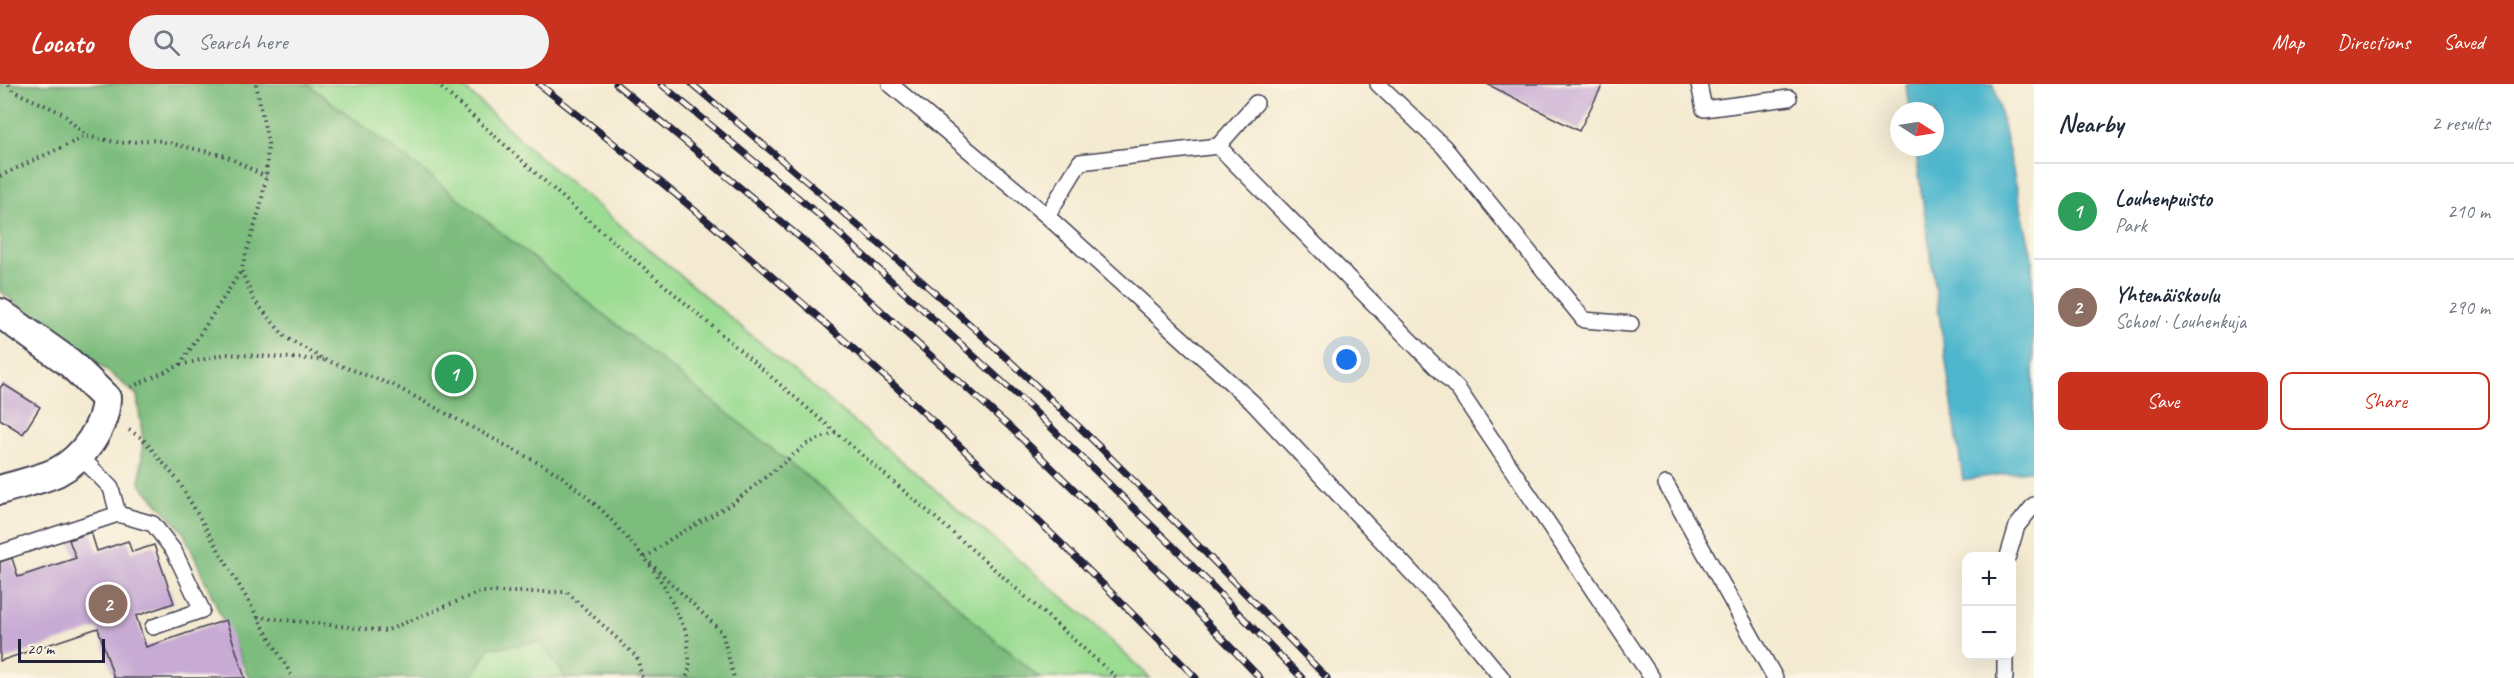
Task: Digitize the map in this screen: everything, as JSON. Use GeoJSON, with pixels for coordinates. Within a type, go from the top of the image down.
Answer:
{"type":"FeatureCollection","features":[{"type":"Feature","properties":{"kind":"street"},"geometry":{"type":"LineString","coordinates":[[0,313],[70,363],[106,406],[86,447],[57,472],[0,490]]}},
{"type":"Feature","properties":{"kind":"lane"},"geometry":{"type":"LineString","coordinates":[[890,84],[1047,216],[1252,402],[1442,605],[1502,678]]}},
{"type":"Feature","properties":{"kind":"lane"},"geometry":{"type":"LineString","coordinates":[[1378,84],[1444,147],[1584,320],[1631,324]]}},
{"type":"Feature","properties":{"kind":"lane"},"geometry":{"type":"LineString","coordinates":[[1699,84],[1704,110],[1789,98]]}},
{"type":"Feature","properties":{"kind":"lane"},"geometry":{"type":"LineString","coordinates":[[1047,216],[1080,162],[1218,146],[1256,103]]}},
{"type":"Feature","properties":{"kind":"lane"},"geometry":{"type":"LineString","coordinates":[[1218,146],[1458,390],[1652,678]]}},
{"type":"Feature","properties":{"kind":"lane"},"geometry":{"type":"LineString","coordinates":[[86,447],[111,488],[118,514]]}},
{"type":"Feature","properties":{"kind":"lane"},"geometry":{"type":"LineString","coordinates":[[1666,484],[1775,678]]}},
{"type":"Feature","properties":{"kind":"lane"},"geometry":{"type":"LineString","coordinates":[[2009,552],[2017,526],[2034,505]]}},
{"type":"Feature","properties":{"kind":"lane"},"geometry":{"type":"LineString","coordinates":[[0,553],[118,514],[153,524],[174,551],[202,610],[153,627]]}},
{"type":"Feature","properties":{"kind":"lane"},"geometry":{"type":"LineString","coordinates":[[2005,660],[2005,678]]}},
{"type":"Feature","properties":{"kind":"path"},"geometry":{"type":"LineString","coordinates":[[9,84],[13,91],[62,113],[86,136],[121,143],[156,140],[226,156],[266,177]]}},
{"type":"Feature","properties":{"kind":"path"},"geometry":{"type":"LineString","coordinates":[[180,364],[241,270],[260,208],[266,177],[268,143],[256,84]]}},
{"type":"Feature","properties":{"kind":"path"},"geometry":{"type":"LineString","coordinates":[[437,84],[579,212],[836,432],[1117,678]]}},
{"type":"Feature","properties":{"kind":"path"},"geometry":{"type":"LineString","coordinates":[[0,176],[86,136]]}},
{"type":"Feature","properties":{"kind":"path"},"geometry":{"type":"LineString","coordinates":[[241,270],[254,300],[285,337],[325,360],[393,385],[560,474],[602,510],[645,558],[722,632],[734,678]]}},
{"type":"Feature","properties":{"kind":"path"},"geometry":{"type":"LineString","coordinates":[[293,678],[180,482],[143,439],[106,406],[180,364],[226,354],[325,360]]}},
{"type":"Feature","properties":{"kind":"path"},"geometry":{"type":"LineString","coordinates":[[645,558],[669,540],[733,502],[807,444],[836,432]]}},
{"type":"Feature","properties":{"kind":"path"},"geometry":{"type":"LineString","coordinates":[[645,558],[665,587],[687,634],[690,668],[686,678]]}},
{"type":"Feature","properties":{"kind":"path"},"geometry":{"type":"LineString","coordinates":[[258,617],[385,632],[480,592],[567,592],[637,657],[642,678]]}},
{"type":"Feature","properties":{"kind":"green space"},"geometry":{"type":"Polygon","coordinates":[[[0,84],[460,84],[536,154],[1085,616],[1150,678],[249,678],[183,531],[140,484],[143,439],[137,395],[84,352],[0,291],[0,84]]]}},
{"type":"Feature","properties":{"kind":"green space"},"geometry":{"type":"Polygon","coordinates":[[[0,84],[307,84],[430,176],[884,538],[997,642],[1040,678],[566,678],[541,642],[490,648],[471,678],[249,678],[183,531],[140,484],[143,439],[137,395],[84,352],[0,291],[0,84]]]}},
{"type":"Feature","properties":{"kind":"water"},"geometry":{"type":"Polygon","coordinates":[[[1906,84],[1994,84],[2032,257],[2034,470],[1963,480],[1916,156],[1944,156],[1944,102],[1908,102],[1906,84]]]}},
{"type":"Feature","properties":{"kind":"building"},"geometry":{"type":"Polygon","coordinates":[[[1487,84],[1603,84],[1579,131],[1487,84]]]}},
{"type":"Feature","properties":{"kind":"building"},"geometry":{"type":"Polygon","coordinates":[[[3,384],[40,407],[23,434],[0,419],[0,388],[3,384]]]}},
{"type":"Feature","properties":{"kind":"building"},"geometry":{"type":"Polygon","coordinates":[[[91,532],[97,551],[128,541],[132,552],[154,545],[174,603],[136,616],[146,647],[226,620],[245,678],[114,678],[98,628],[0,661],[0,562],[12,558],[18,577],[76,558],[69,540],[91,532]]]}},
{"type":"Feature","properties":{"kind":"railway"},"geometry":{"type":"LineString","coordinates":[[539,84],[711,224],[878,370],[1039,522],[1196,678]]}},
{"type":"Feature","properties":{"kind":"railway"},"geometry":{"type":"LineString","coordinates":[[616,84],[803,240],[1011,428],[1159,572],[1260,678]]}},
{"type":"Feature","properties":{"kind":"railway"},"geometry":{"type":"LineString","coordinates":[[661,84],[819,215],[1029,406],[1178,551],[1302,678]]}},
{"type":"Feature","properties":{"kind":"railway"},"geometry":{"type":"LineString","coordinates":[[692,84],[914,274],[1043,392],[1187,534],[1327,678]]}},
{"type":"Feature","properties":{"kind":"place","name":"Louhenpuisto"},"geometry":{"type":"Point","coordinates":[454,374]}},
{"type":"Feature","properties":{"kind":"place","name":"Yhtenäiskoulu"},"geometry":{"type":"Point","coordinates":[108,604]}}]}
